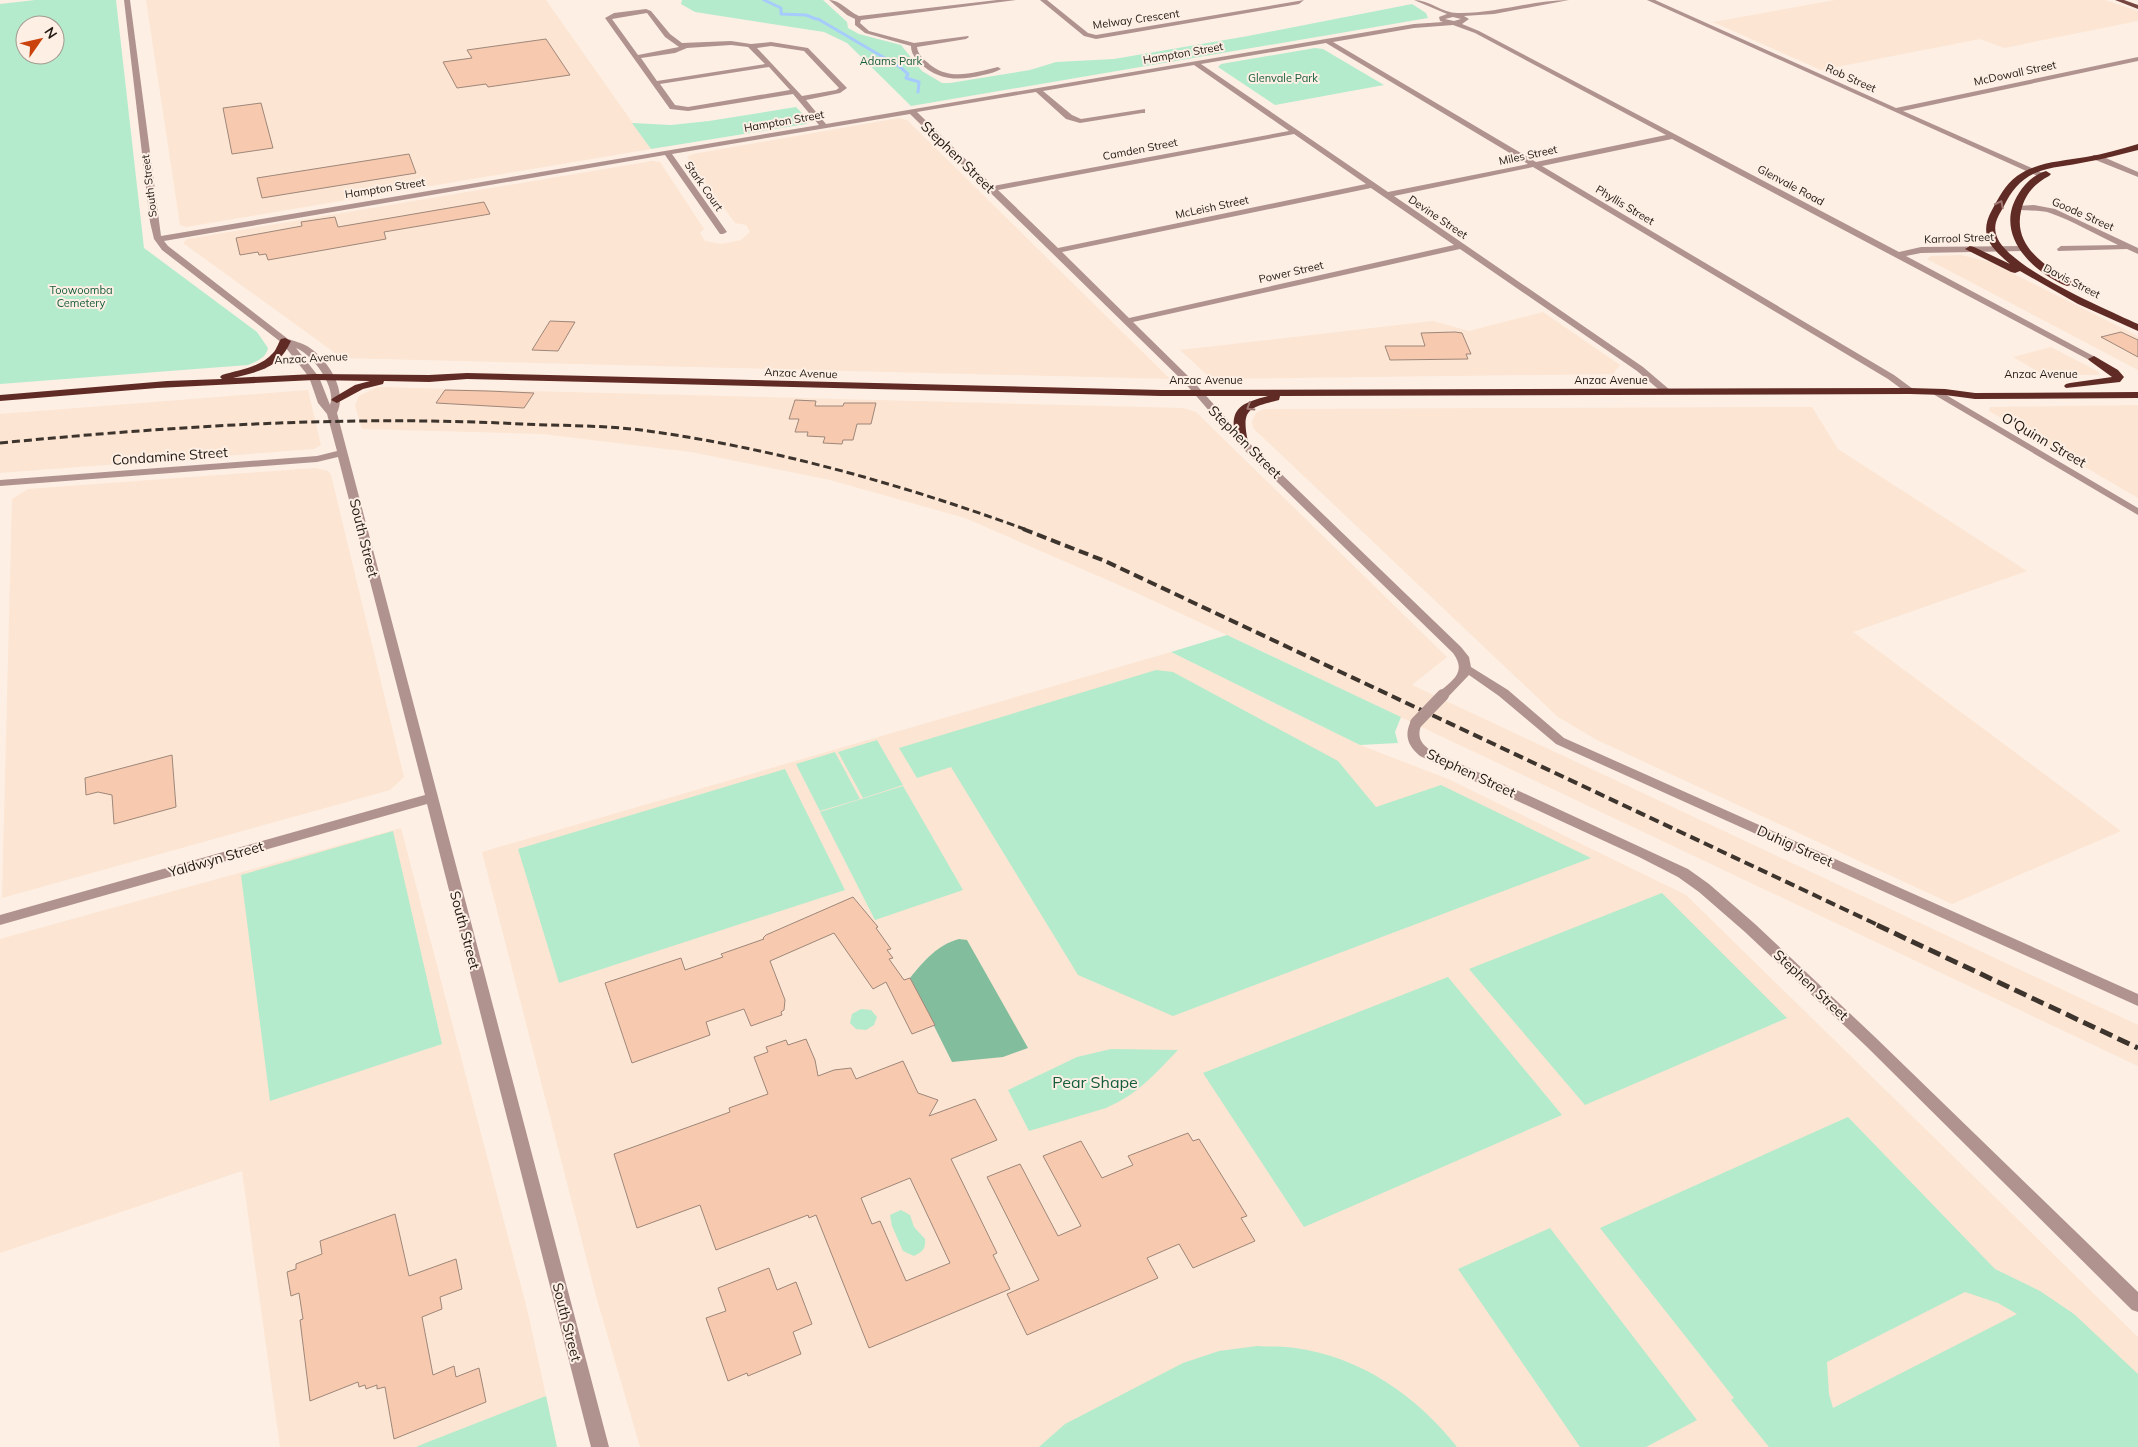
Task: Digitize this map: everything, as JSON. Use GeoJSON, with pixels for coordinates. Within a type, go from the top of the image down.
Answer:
{"type":"FeatureCollection","features":[{"type":"Feature","properties":{"kind":"highway"},"geometry":{"type":"LineString","coordinates":[[1999,248],[1993,240],[1990,231],[1991,220],[2007,190],[2016,181],[2032,172],[2062,163],[2079,161],[2138,147]]}},
{"type":"Feature","properties":{"kind":"highway"},"geometry":{"type":"LineString","coordinates":[[2022,248],[2014,231],[2016,208],[2023,192],[2042,176],[2079,161]]}},
{"type":"Feature","properties":{"kind":"highway","name":"Davis Street"},"geometry":{"type":"LineString","coordinates":[[1999,248],[2013,262],[2040,279],[2138,328]]}},
{"type":"Feature","properties":{"kind":"highway","name":"Davis Street"},"geometry":{"type":"LineString","coordinates":[[2022,248],[2036,262],[2057,277],[2138,318]]}},
{"type":"Feature","properties":{"kind":"highway"},"geometry":{"type":"LineString","coordinates":[[1970,249],[2022,274],[2040,279]]}},
{"type":"Feature","properties":{"kind":"highway"},"geometry":{"type":"LineString","coordinates":[[226,376],[266,364],[276,359],[282,351],[285,340]]}},
{"type":"Feature","properties":{"kind":"highway"},"geometry":{"type":"LineString","coordinates":[[2070,386],[2116,380],[2118,377],[2114,372],[2094,359]]}},
{"type":"Feature","properties":{"kind":"highway","name":"Anzac Avenue"},"geometry":{"type":"LineString","coordinates":[[0,398],[158,385],[226,376],[441,372],[467,376],[1000,390],[1196,393],[1910,391],[1975,396],[2138,395]]}},
{"type":"Feature","properties":{"kind":"highway","name":"Anzac Avenue"},"geometry":{"type":"LineString","coordinates":[[158,385],[212,384],[312,373]]}},
{"type":"Feature","properties":{"kind":"highway","name":"Anzac Avenue"},"geometry":{"type":"LineString","coordinates":[[327,373],[440,379],[467,376]]}},
{"type":"Feature","properties":{"kind":"highway"},"geometry":{"type":"LineString","coordinates":[[337,400],[359,387],[400,378]]}},
{"type":"Feature","properties":{"kind":"highway","name":"Anzac Avenue"},"geometry":{"type":"LineString","coordinates":[[1940,392],[1967,387],[2138,386]]}},
{"type":"Feature","properties":{"kind":"highway"},"geometry":{"type":"LineString","coordinates":[[1242,442],[1238,424],[1239,418],[1246,409],[1255,403],[1280,396],[1314,393]]}},
{"type":"Feature","properties":{"kind":"main road"},"geometry":{"type":"LineString","coordinates":[[2118,0],[2138,7]]}},
{"type":"Feature","properties":{"kind":"street","name":"South Street"},"geometry":{"type":"LineString","coordinates":[[127,0],[154,222],[158,239],[170,252],[285,340],[312,373],[323,403],[332,413],[600,1447]]}},
{"type":"Feature","properties":{"kind":"street"},"geometry":{"type":"LineString","coordinates":[[832,0],[848,14],[858,18],[1013,0]]}},
{"type":"Feature","properties":{"kind":"street","name":"Melway Crescent"},"geometry":{"type":"LineString","coordinates":[[1043,0],[1086,35],[1096,37],[1233,15],[1299,2],[1301,0]]}},
{"type":"Feature","properties":{"kind":"street"},"geometry":{"type":"LineString","coordinates":[[1417,0],[1465,20],[1494,12]]}},
{"type":"Feature","properties":{"kind":"street"},"geometry":{"type":"LineString","coordinates":[[1455,15],[1494,12],[1566,0]]}},
{"type":"Feature","properties":{"kind":"street","name":"Rob Street"},"geometry":{"type":"LineString","coordinates":[[1650,0],[2042,176]]}},
{"type":"Feature","properties":{"kind":"street"},"geometry":{"type":"LineString","coordinates":[[1425,4],[1441,17]]}},
{"type":"Feature","properties":{"kind":"street"},"geometry":{"type":"LineString","coordinates":[[686,46],[673,42],[650,12],[640,11],[609,16],[608,18],[673,107],[679,109],[793,92]]}},
{"type":"Feature","properties":{"kind":"street","name":"Hampton Street"},"geometry":{"type":"LineString","coordinates":[[1414,26],[1441,17],[1455,15]]}},
{"type":"Feature","properties":{"kind":"street","name":"Glenvale Road"},"geometry":{"type":"LineString","coordinates":[[1441,17],[1451,23],[1477,32],[2094,359]]}},
{"type":"Feature","properties":{"kind":"street"},"geometry":{"type":"LineString","coordinates":[[858,18],[857,24],[864,30],[914,45],[966,37]]}},
{"type":"Feature","properties":{"kind":"street","name":"Hampton Street"},"geometry":{"type":"LineString","coordinates":[[158,239],[1327,40],[1465,20]]}},
{"type":"Feature","properties":{"kind":"street","name":"Glenvale Road"},"geometry":{"type":"LineString","coordinates":[[1465,20],[1477,32]]}},
{"type":"Feature","properties":{"kind":"street","name":"Phyllis Street"},"geometry":{"type":"LineString","coordinates":[[1327,40],[1891,377],[1910,391]]}},
{"type":"Feature","properties":{"kind":"street"},"geometry":{"type":"LineString","coordinates":[[637,57],[675,51],[686,46],[727,42],[752,46],[771,44],[806,49],[843,88],[838,92],[800,99]]}},
{"type":"Feature","properties":{"kind":"street"},"geometry":{"type":"LineString","coordinates":[[914,45],[914,51],[930,70],[945,77],[955,78],[998,69]]}},
{"type":"Feature","properties":{"kind":"street"},"geometry":{"type":"LineString","coordinates":[[752,46],[823,125]]}},
{"type":"Feature","properties":{"kind":"street","name":"McDowall Street"},"geometry":{"type":"LineString","coordinates":[[1896,110],[2138,59]]}},
{"type":"Feature","properties":{"kind":"street","name":"Devine Street"},"geometry":{"type":"LineString","coordinates":[[1195,63],[1640,369],[1667,392]]}},
{"type":"Feature","properties":{"kind":"street"},"geometry":{"type":"LineString","coordinates":[[656,83],[769,65]]}},
{"type":"Feature","properties":{"kind":"street"},"geometry":{"type":"LineString","coordinates":[[1038,90],[1069,117],[1080,121],[1142,112]]}},
{"type":"Feature","properties":{"kind":"street","name":"Stephen Street"},"geometry":{"type":"LineString","coordinates":[[910,110],[1187,380],[1196,393],[1242,442],[1457,650],[1465,660],[1466,669],[1461,678],[1416,723],[1411,732],[1412,739],[1417,747],[1425,753],[1684,873],[1704,888],[1750,928],[1864,1036],[2138,1304]]}},
{"type":"Feature","properties":{"kind":"street","name":"Camden Street"},"geometry":{"type":"LineString","coordinates":[[991,189],[1294,132]]}},
{"type":"Feature","properties":{"kind":"street","name":"Miles Street"},"geometry":{"type":"LineString","coordinates":[[1387,195],[1674,136]]}},
{"type":"Feature","properties":{"kind":"street","name":"Stark Court"},"geometry":{"type":"LineString","coordinates":[[667,152],[723,232]]}},
{"type":"Feature","properties":{"kind":"street"},"geometry":{"type":"LineString","coordinates":[[2096,157],[2138,175]]}},
{"type":"Feature","properties":{"kind":"street","name":"McLeish Street"},"geometry":{"type":"LineString","coordinates":[[1056,251],[1372,185]]}},
{"type":"Feature","properties":{"kind":"street","name":"Goode Street"},"geometry":{"type":"LineString","coordinates":[[2016,208],[2046,209],[2134,249]]}},
{"type":"Feature","properties":{"kind":"street","name":"Power Street"},"geometry":{"type":"LineString","coordinates":[[1126,321],[1461,246]]}},
{"type":"Feature","properties":{"kind":"street","name":"Karrool Street"},"geometry":{"type":"LineString","coordinates":[[1898,255],[1922,250],[2022,248]]}},
{"type":"Feature","properties":{"kind":"street"},"geometry":{"type":"LineString","coordinates":[[2061,249],[2134,249]]}},
{"type":"Feature","properties":{"kind":"street","name":"South Street"},"geometry":{"type":"LineString","coordinates":[[285,340],[304,348],[327,373],[334,386],[337,400]]}},
{"type":"Feature","properties":{"kind":"street","name":"O'Quinn Street"},"geometry":{"type":"LineString","coordinates":[[1940,392],[2138,512]]}},
{"type":"Feature","properties":{"kind":"street"},"geometry":{"type":"LineString","coordinates":[[332,413],[337,400]]}},
{"type":"Feature","properties":{"kind":"street","name":"Condamine Street"},"geometry":{"type":"LineString","coordinates":[[0,483],[317,459],[342,453]]}},
{"type":"Feature","properties":{"kind":"street","name":"Duhig Street"},"geometry":{"type":"LineString","coordinates":[[1466,669],[1492,683],[1560,741],[2138,1000]]}},
{"type":"Feature","properties":{"kind":"street","name":"Yaldwyn Street"},"geometry":{"type":"LineString","coordinates":[[0,920],[431,798]]}},
{"type":"Feature","properties":{"kind":"shaded area"},"geometry":{"type":"Polygon","coordinates":[[[146,0],[546,0],[651,149],[186,227],[180,225],[146,0]]]}},
{"type":"Feature","properties":{"kind":"shaded area"},"geometry":{"type":"Polygon","coordinates":[[[1835,0],[2105,0],[2138,11],[2138,21],[2004,48],[1980,39],[1821,70],[1713,22],[1835,0]]]}},
{"type":"Feature","properties":{"kind":"shaded area"},"geometry":{"type":"Polygon","coordinates":[[[899,118],[907,120],[1170,379],[342,358],[183,243],[187,239],[652,161],[660,162],[704,229],[700,233],[705,241],[722,244],[741,240],[750,232],[746,225],[735,223],[687,157],[693,154],[899,118]]]}},
{"type":"Feature","properties":{"kind":"shaded area"},"geometry":{"type":"Polygon","coordinates":[[[1961,255],[1990,262],[2138,336],[2138,370],[1927,259],[1931,256],[1961,255]]]}},
{"type":"Feature","properties":{"kind":"shaded area"},"geometry":{"type":"Polygon","coordinates":[[[1543,312],[1620,365],[1613,374],[1218,379],[1207,375],[1180,350],[1433,321],[1469,331],[1543,312]]]}},
{"type":"Feature","properties":{"kind":"shaded area"},"geometry":{"type":"Polygon","coordinates":[[[2051,347],[2099,372],[2100,375],[2044,375],[2013,357],[2051,347]]]}},
{"type":"Feature","properties":{"kind":"shaded area"},"geometry":{"type":"Polygon","coordinates":[[[377,387],[1183,408],[1196,412],[1447,657],[1412,685],[2138,1025],[2138,1066],[1227,635],[1128,589],[965,518],[830,480],[691,452],[542,434],[362,429],[355,405],[359,396],[377,387]]]}},
{"type":"Feature","properties":{"kind":"shaded area"},"geometry":{"type":"Polygon","coordinates":[[[308,390],[321,445],[314,449],[0,473],[0,414],[308,390]]]}},
{"type":"Feature","properties":{"kind":"shaded area"},"geometry":{"type":"Polygon","coordinates":[[[2138,405],[2138,498],[1989,411],[1990,407],[2138,405]]]}},
{"type":"Feature","properties":{"kind":"shaded area"},"geometry":{"type":"Polygon","coordinates":[[[1812,407],[1838,449],[2027,571],[1853,632],[2121,831],[1952,904],[1597,740],[1558,717],[1253,428],[1252,421],[1256,413],[1264,409],[1812,407]]]}},
{"type":"Feature","properties":{"kind":"shaded area"},"geometry":{"type":"Polygon","coordinates":[[[315,468],[328,471],[331,475],[404,777],[390,790],[2,898],[12,499],[28,489],[315,468]]]}},
{"type":"Feature","properties":{"kind":"shaded area"},"geometry":{"type":"Polygon","coordinates":[[[1171,652],[1360,745],[1448,779],[1686,895],[2138,1337],[2138,1447],[640,1447],[596,1296],[482,852],[1171,652]]]}},
{"type":"Feature","properties":{"kind":"shaded area"},"geometry":{"type":"Polygon","coordinates":[[[401,828],[528,1313],[557,1447],[280,1447],[242,1171],[0,1253],[0,939],[401,828]]]}},
{"type":"Feature","properties":{"kind":"green space","name":"Toowoomba Cemetery"},"geometry":{"type":"Polygon","coordinates":[[[35,0],[116,0],[144,248],[257,332],[268,348],[261,359],[248,365],[0,384],[0,4],[35,0]]]}},
{"type":"Feature","properties":{"kind":"green space","name":"Adams Park"},"geometry":{"type":"Polygon","coordinates":[[[682,0],[823,0],[847,22],[848,28],[859,34],[901,45],[922,71],[942,83],[1030,70],[1056,62],[1114,59],[1248,36],[1412,4],[1426,13],[1428,18],[911,106],[847,43],[824,32],[695,12],[681,4],[682,0]]]}},
{"type":"Feature","properties":{"kind":"green space","name":"Glenvale Park"},"geometry":{"type":"Polygon","coordinates":[[[1315,48],[1323,49],[1384,85],[1275,105],[1218,67],[1221,64],[1315,48]]]}},
{"type":"Feature","properties":{"kind":"green space"},"geometry":{"type":"Polygon","coordinates":[[[796,107],[810,121],[806,124],[651,149],[632,123],[671,125],[796,107]]]}},
{"type":"Feature","properties":{"kind":"green space"},"geometry":{"type":"Polygon","coordinates":[[[1227,635],[1401,717],[1395,732],[1398,743],[1360,745],[1171,652],[1227,635]]]}},
{"type":"Feature","properties":{"kind":"green space"},"geometry":{"type":"Polygon","coordinates":[[[1156,670],[1173,672],[1338,761],[1376,807],[1441,785],[1591,858],[1173,1016],[1078,975],[951,767],[917,778],[899,748],[1156,670]]]}},
{"type":"Feature","properties":{"kind":"green space"},"geometry":{"type":"Polygon","coordinates":[[[877,740],[903,785],[863,798],[838,752],[877,740]]]}},
{"type":"Feature","properties":{"kind":"green space"},"geometry":{"type":"Polygon","coordinates":[[[835,752],[860,799],[820,811],[796,764],[835,752]]]}},
{"type":"Feature","properties":{"kind":"green space"},"geometry":{"type":"Polygon","coordinates":[[[785,769],[845,890],[559,983],[518,849],[785,769]]]}},
{"type":"Feature","properties":{"kind":"green space"},"geometry":{"type":"Polygon","coordinates":[[[903,786],[963,890],[875,920],[820,812],[903,786]]]}},
{"type":"Feature","properties":{"kind":"green space"},"geometry":{"type":"Polygon","coordinates":[[[393,831],[442,1044],[270,1101],[241,875],[393,831]]]}},
{"type":"Feature","properties":{"kind":"green space"},"geometry":{"type":"Polygon","coordinates":[[[1662,893],[1787,1018],[1585,1105],[1469,969],[1662,893]]]}},
{"type":"Feature","properties":{"kind":"green space"},"geometry":{"type":"Polygon","coordinates":[[[959,939],[967,940],[1028,1048],[1003,1057],[952,1062],[910,978],[938,949],[959,939]]]}},
{"type":"Feature","properties":{"kind":"green space"},"geometry":{"type":"Polygon","coordinates":[[[1448,977],[1562,1115],[1304,1227],[1203,1073],[1448,977]]]}},
{"type":"Feature","properties":{"kind":"green space"},"geometry":{"type":"Polygon","coordinates":[[[861,1009],[871,1010],[877,1017],[874,1025],[866,1030],[856,1029],[850,1023],[852,1014],[861,1009]]]}},
{"type":"Feature","properties":{"kind":"green space","name":"Pear Shape"},"geometry":{"type":"Polygon","coordinates":[[[1111,1049],[1178,1050],[1137,1090],[1106,1108],[1029,1131],[1008,1090],[1077,1057],[1111,1049]]]}},
{"type":"Feature","properties":{"kind":"green space"},"geometry":{"type":"Polygon","coordinates":[[[1848,1117],[1995,1269],[2040,1291],[2074,1314],[2138,1374],[2138,1447],[1769,1447],[1731,1400],[1734,1398],[1600,1228],[1848,1117]],[[1965,1292],[1827,1362],[1829,1394],[1833,1408],[2017,1314],[1998,1303],[1965,1292]]]}},
{"type":"Feature","properties":{"kind":"green space"},"geometry":{"type":"Polygon","coordinates":[[[901,1210],[910,1215],[914,1227],[925,1239],[923,1249],[914,1256],[903,1251],[892,1226],[890,1215],[901,1210]]]}},
{"type":"Feature","properties":{"kind":"green space"},"geometry":{"type":"Polygon","coordinates":[[[1550,1228],[1697,1420],[1646,1447],[1580,1447],[1458,1269],[1550,1228]]]}},
{"type":"Feature","properties":{"kind":"green space"},"geometry":{"type":"Polygon","coordinates":[[[1257,1346],[1290,1347],[1319,1353],[1343,1360],[1365,1370],[1386,1382],[1424,1411],[1457,1447],[1039,1447],[1065,1424],[1183,1363],[1219,1351],[1257,1346]]]}},
{"type":"Feature","properties":{"kind":"green space"},"geometry":{"type":"Polygon","coordinates":[[[546,1396],[557,1447],[416,1447],[428,1442],[546,1396]]]}},
{"type":"Feature","properties":{"kind":"building"},"geometry":{"type":"Polygon","coordinates":[[[546,39],[570,75],[488,87],[486,84],[457,88],[443,62],[472,58],[467,50],[546,39]]]}},
{"type":"Feature","properties":{"kind":"building"},"geometry":{"type":"Polygon","coordinates":[[[261,103],[273,148],[232,154],[223,108],[261,103]]]}},
{"type":"Feature","properties":{"kind":"building"},"geometry":{"type":"Polygon","coordinates":[[[409,154],[416,173],[262,198],[257,178],[409,154]]]}},
{"type":"Feature","properties":{"kind":"building"},"geometry":{"type":"Polygon","coordinates":[[[484,202],[490,214],[384,232],[386,239],[268,260],[266,254],[259,255],[258,252],[240,255],[236,238],[302,226],[301,222],[335,217],[338,227],[484,202]]]}},
{"type":"Feature","properties":{"kind":"building"},"geometry":{"type":"Polygon","coordinates":[[[550,321],[575,322],[558,351],[532,350],[550,321]]]}},
{"type":"Feature","properties":{"kind":"building"},"geometry":{"type":"Polygon","coordinates":[[[2121,332],[2138,340],[2138,357],[2101,337],[2121,332]]]}},
{"type":"Feature","properties":{"kind":"building"},"geometry":{"type":"Polygon","coordinates":[[[1421,333],[1462,333],[1471,354],[1466,354],[1468,359],[1390,360],[1385,346],[1425,346],[1421,333]]]}},
{"type":"Feature","properties":{"kind":"building"},"geometry":{"type":"Polygon","coordinates":[[[445,390],[534,393],[524,408],[436,403],[445,390]]]}},
{"type":"Feature","properties":{"kind":"building"},"geometry":{"type":"Polygon","coordinates":[[[795,400],[816,401],[815,406],[843,406],[844,403],[876,403],[871,424],[857,424],[853,440],[843,440],[842,444],[823,443],[825,437],[807,436],[808,432],[795,432],[799,419],[789,419],[795,400]]]}},
{"type":"Feature","properties":{"kind":"building"},"geometry":{"type":"Polygon","coordinates":[[[172,755],[176,807],[114,824],[112,795],[98,792],[86,795],[85,778],[172,755]]]}},
{"type":"Feature","properties":{"kind":"building"},"geometry":{"type":"Polygon","coordinates":[[[853,897],[878,927],[876,928],[891,949],[887,950],[893,958],[889,959],[904,980],[910,978],[935,1025],[912,1034],[886,982],[873,989],[834,933],[770,961],[785,1000],[784,1010],[781,1012],[782,1015],[751,1026],[744,1009],[706,1022],[710,1035],[632,1063],[605,983],[681,958],[685,970],[723,957],[721,954],[764,939],[766,935],[853,897]]]}},
{"type":"Feature","properties":{"kind":"building"},"geometry":{"type":"Polygon","coordinates":[[[806,1039],[815,1060],[818,1076],[834,1070],[851,1068],[856,1079],[903,1061],[918,1093],[938,1100],[929,1116],[975,1099],[997,1140],[951,1159],[997,1253],[993,1255],[1010,1289],[869,1348],[816,1215],[809,1218],[808,1215],[716,1250],[700,1205],[637,1228],[614,1154],[730,1112],[729,1108],[768,1094],[754,1057],[768,1052],[766,1047],[786,1040],[788,1045],[806,1039]],[[910,1178],[861,1198],[872,1224],[880,1221],[906,1281],[950,1263],[910,1178]]]}},
{"type":"Feature","properties":{"kind":"building"},"geometry":{"type":"Polygon","coordinates":[[[1188,1133],[1193,1141],[1199,1139],[1247,1216],[1241,1218],[1255,1241],[1193,1268],[1179,1244],[1147,1258],[1158,1278],[1027,1335],[1007,1294],[1039,1280],[987,1177],[1020,1164],[1058,1236],[1081,1226],[1043,1156],[1081,1141],[1102,1178],[1133,1165],[1128,1156],[1188,1133]]]}},
{"type":"Feature","properties":{"kind":"building"},"geometry":{"type":"Polygon","coordinates":[[[395,1214],[409,1276],[456,1259],[462,1289],[440,1297],[442,1309],[422,1317],[433,1375],[454,1366],[456,1377],[479,1368],[486,1402],[394,1439],[385,1387],[377,1389],[377,1385],[366,1389],[365,1385],[359,1387],[358,1382],[310,1401],[300,1320],[303,1319],[299,1293],[291,1296],[287,1272],[296,1269],[296,1264],[322,1254],[320,1241],[395,1214]]]}},
{"type":"Feature","properties":{"kind":"building"},"geometry":{"type":"Polygon","coordinates":[[[769,1268],[777,1290],[796,1282],[812,1324],[793,1332],[801,1354],[748,1376],[747,1373],[728,1381],[706,1318],[726,1311],[718,1288],[769,1268]]]}},
{"type":"Feature","properties":{"kind":"waterway"},"geometry":{"type":"LineString","coordinates":[[764,0],[781,8],[781,14],[806,15],[816,19]]}},
{"type":"Feature","properties":{"kind":"waterway"},"geometry":{"type":"LineString","coordinates":[[818,19],[900,67],[908,74],[906,78],[919,82],[918,92]]}},
{"type":"Feature","properties":{"kind":"railway"},"geometry":{"type":"LineString","coordinates":[[0,443],[196,427],[326,422],[457,422],[616,428],[696,439],[792,458],[934,498],[1027,530]]}},
{"type":"Feature","properties":{"kind":"railway"},"geometry":{"type":"LineString","coordinates":[[1023,529],[1105,561],[1880,926]]}},
{"type":"Feature","properties":{"kind":"railway"},"geometry":{"type":"LineString","coordinates":[[1877,925],[2138,1048]]}}]}
